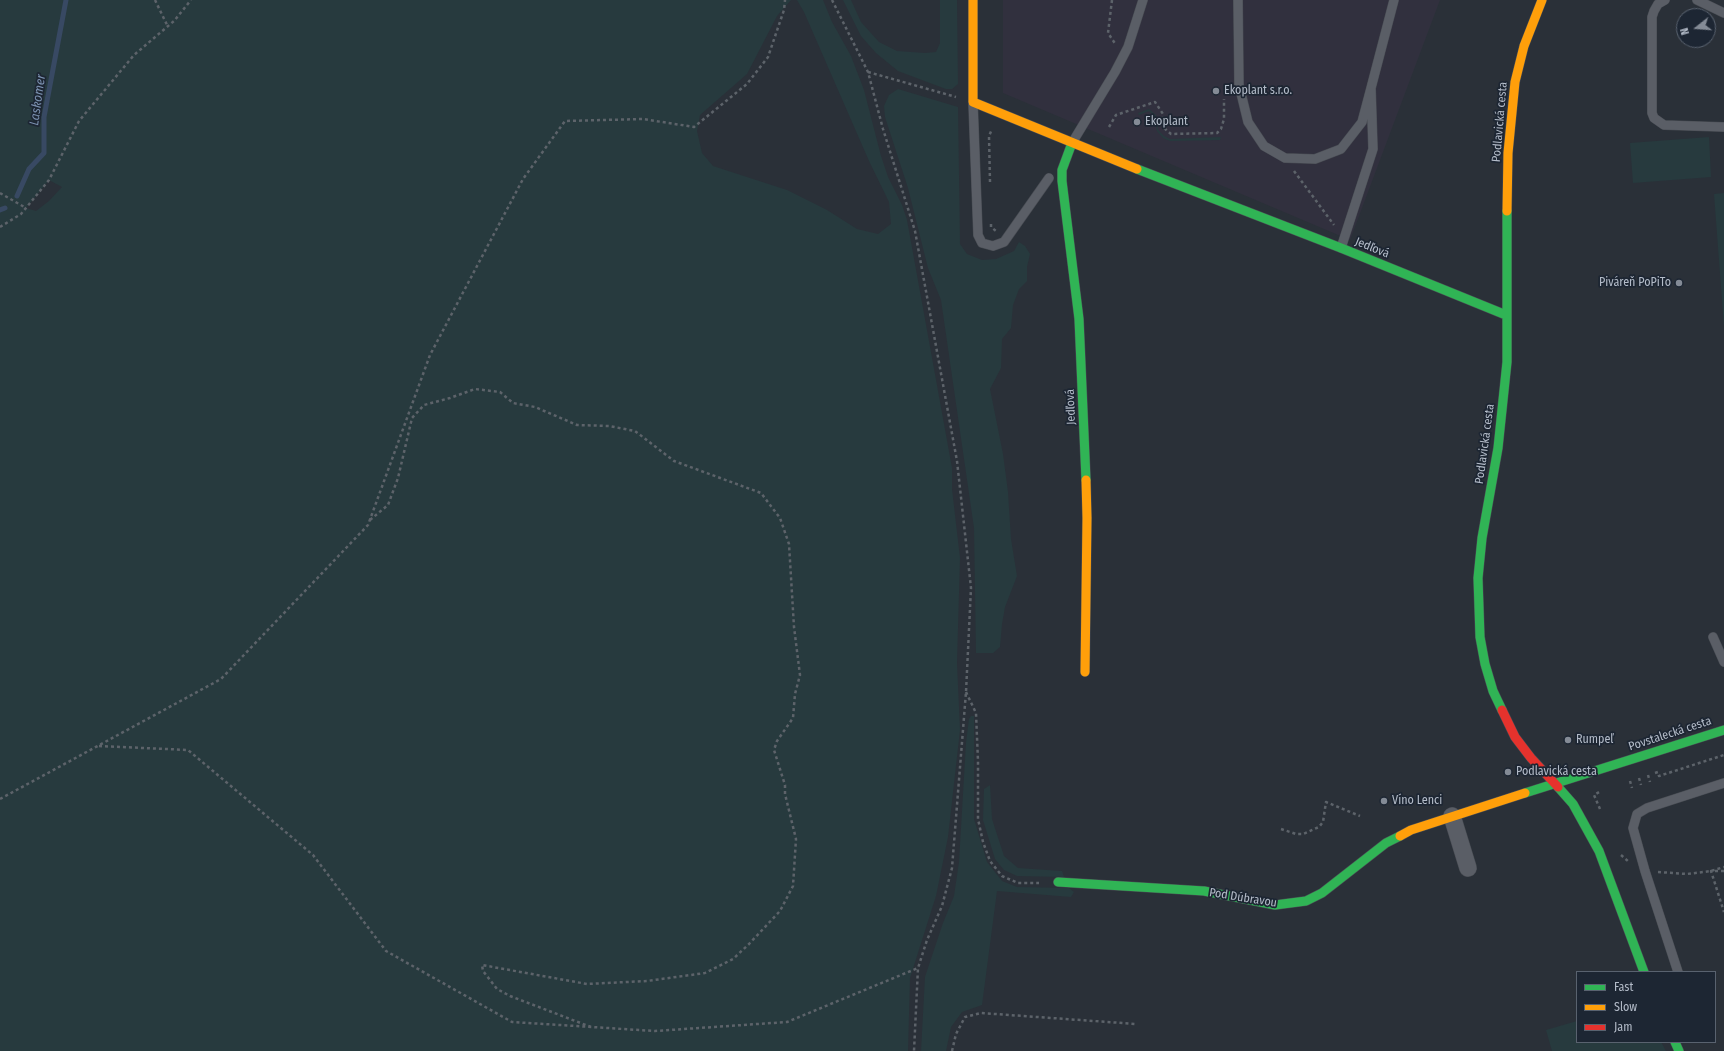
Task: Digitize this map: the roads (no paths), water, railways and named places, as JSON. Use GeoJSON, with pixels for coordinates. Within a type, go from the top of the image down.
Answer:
{"type":"FeatureCollection","features":[{"type":"Feature","properties":{"kind":"street"},"geometry":{"type":"LineString","coordinates":[[973,0],[973,102]]}},
{"type":"Feature","properties":{"kind":"street","name":"Podlavická cesta"},"geometry":{"type":"LineString","coordinates":[[1542,0],[1524,46],[1515,82],[1511,111],[1508,160],[1506,315],[1507,362],[1498,448],[1482,538],[1478,578],[1480,636],[1485,664],[1493,691],[1515,737],[1573,804],[1588,827],[1599,851],[1644,971]]}},
{"type":"Feature","properties":{"kind":"street","name":"Jedľová"},"geometry":{"type":"LineString","coordinates":[[973,102],[1072,143],[1341,248],[1506,315]]}},
{"type":"Feature","properties":{"kind":"street","name":"Jedľová"},"geometry":{"type":"LineString","coordinates":[[1072,143],[1062,170],[1062,181],[1079,318],[1082,371],[1087,518],[1085,672]]}},
{"type":"Feature","properties":{"kind":"street","name":"Povstalecká cesta"},"geometry":{"type":"LineString","coordinates":[[1554,783],[1724,730]]}},
{"type":"Feature","properties":{"kind":"street","name":"Pod Dúbravou"},"geometry":{"type":"LineString","coordinates":[[1058,882],[1204,891],[1275,905],[1306,901],[1322,893],[1399,835],[1554,783]]}},
{"type":"Feature","properties":{"kind":"street"},"geometry":{"type":"LineString","coordinates":[[1452,816],[1468,868]]}},
{"type":"Feature","properties":{"kind":"lane"},"geometry":{"type":"LineString","coordinates":[[1072,143],[1115,72],[1128,47],[1143,0]]}},
{"type":"Feature","properties":{"kind":"lane"},"geometry":{"type":"LineString","coordinates":[[1238,0],[1239,85],[1248,122],[1264,146],[1285,158],[1315,160],[1341,149],[1362,122],[1394,0]]}},
{"type":"Feature","properties":{"kind":"lane"},"geometry":{"type":"LineString","coordinates":[[1665,0],[1658,4],[1652,18],[1652,113],[1654,118],[1664,125],[1724,127]]}},
{"type":"Feature","properties":{"kind":"lane"},"geometry":{"type":"LineString","coordinates":[[1697,0],[1724,13]]}},
{"type":"Feature","properties":{"kind":"lane"},"geometry":{"type":"LineString","coordinates":[[1341,248],[1373,149],[1371,88]]}},
{"type":"Feature","properties":{"kind":"lane"},"geometry":{"type":"LineString","coordinates":[[973,102],[978,235],[982,243],[993,246],[1004,242],[1049,178]]}},
{"type":"Feature","properties":{"kind":"lane"},"geometry":{"type":"LineString","coordinates":[[1713,638],[1724,662]]}},
{"type":"Feature","properties":{"kind":"lane"},"geometry":{"type":"LineString","coordinates":[[1678,971],[1645,871],[1633,828],[1637,814],[1647,808],[1724,783]]}},
{"type":"Feature","properties":{"kind":"waterway","name":"Laskomer"},"geometry":{"type":"LineString","coordinates":[[17,196],[29,169],[44,153],[44,117],[66,0]]}},
{"type":"Feature","properties":{"kind":"waterway","name":"Laskomer"},"geometry":{"type":"LineString","coordinates":[[0,210],[5,208]]}},
{"type":"Feature","properties":{"kind":"place","name":"Ekoplant s.r.o."},"geometry":{"type":"Point","coordinates":[1216,91]}},
{"type":"Feature","properties":{"kind":"place","name":"Ekoplant"},"geometry":{"type":"Point","coordinates":[1137,122]}},
{"type":"Feature","properties":{"kind":"place","name":"Piváreň PoPiTo"},"geometry":{"type":"Point","coordinates":[1679,283]}},
{"type":"Feature","properties":{"kind":"place","name":"Rumpeľ"},"geometry":{"type":"Point","coordinates":[1568,740]}},
{"type":"Feature","properties":{"kind":"place","name":"Podlavická cesta"},"geometry":{"type":"Point","coordinates":[1508,772]}},
{"type":"Feature","properties":{"kind":"place","name":"Víno Lenci"},"geometry":{"type":"Point","coordinates":[1384,801]}}]}
